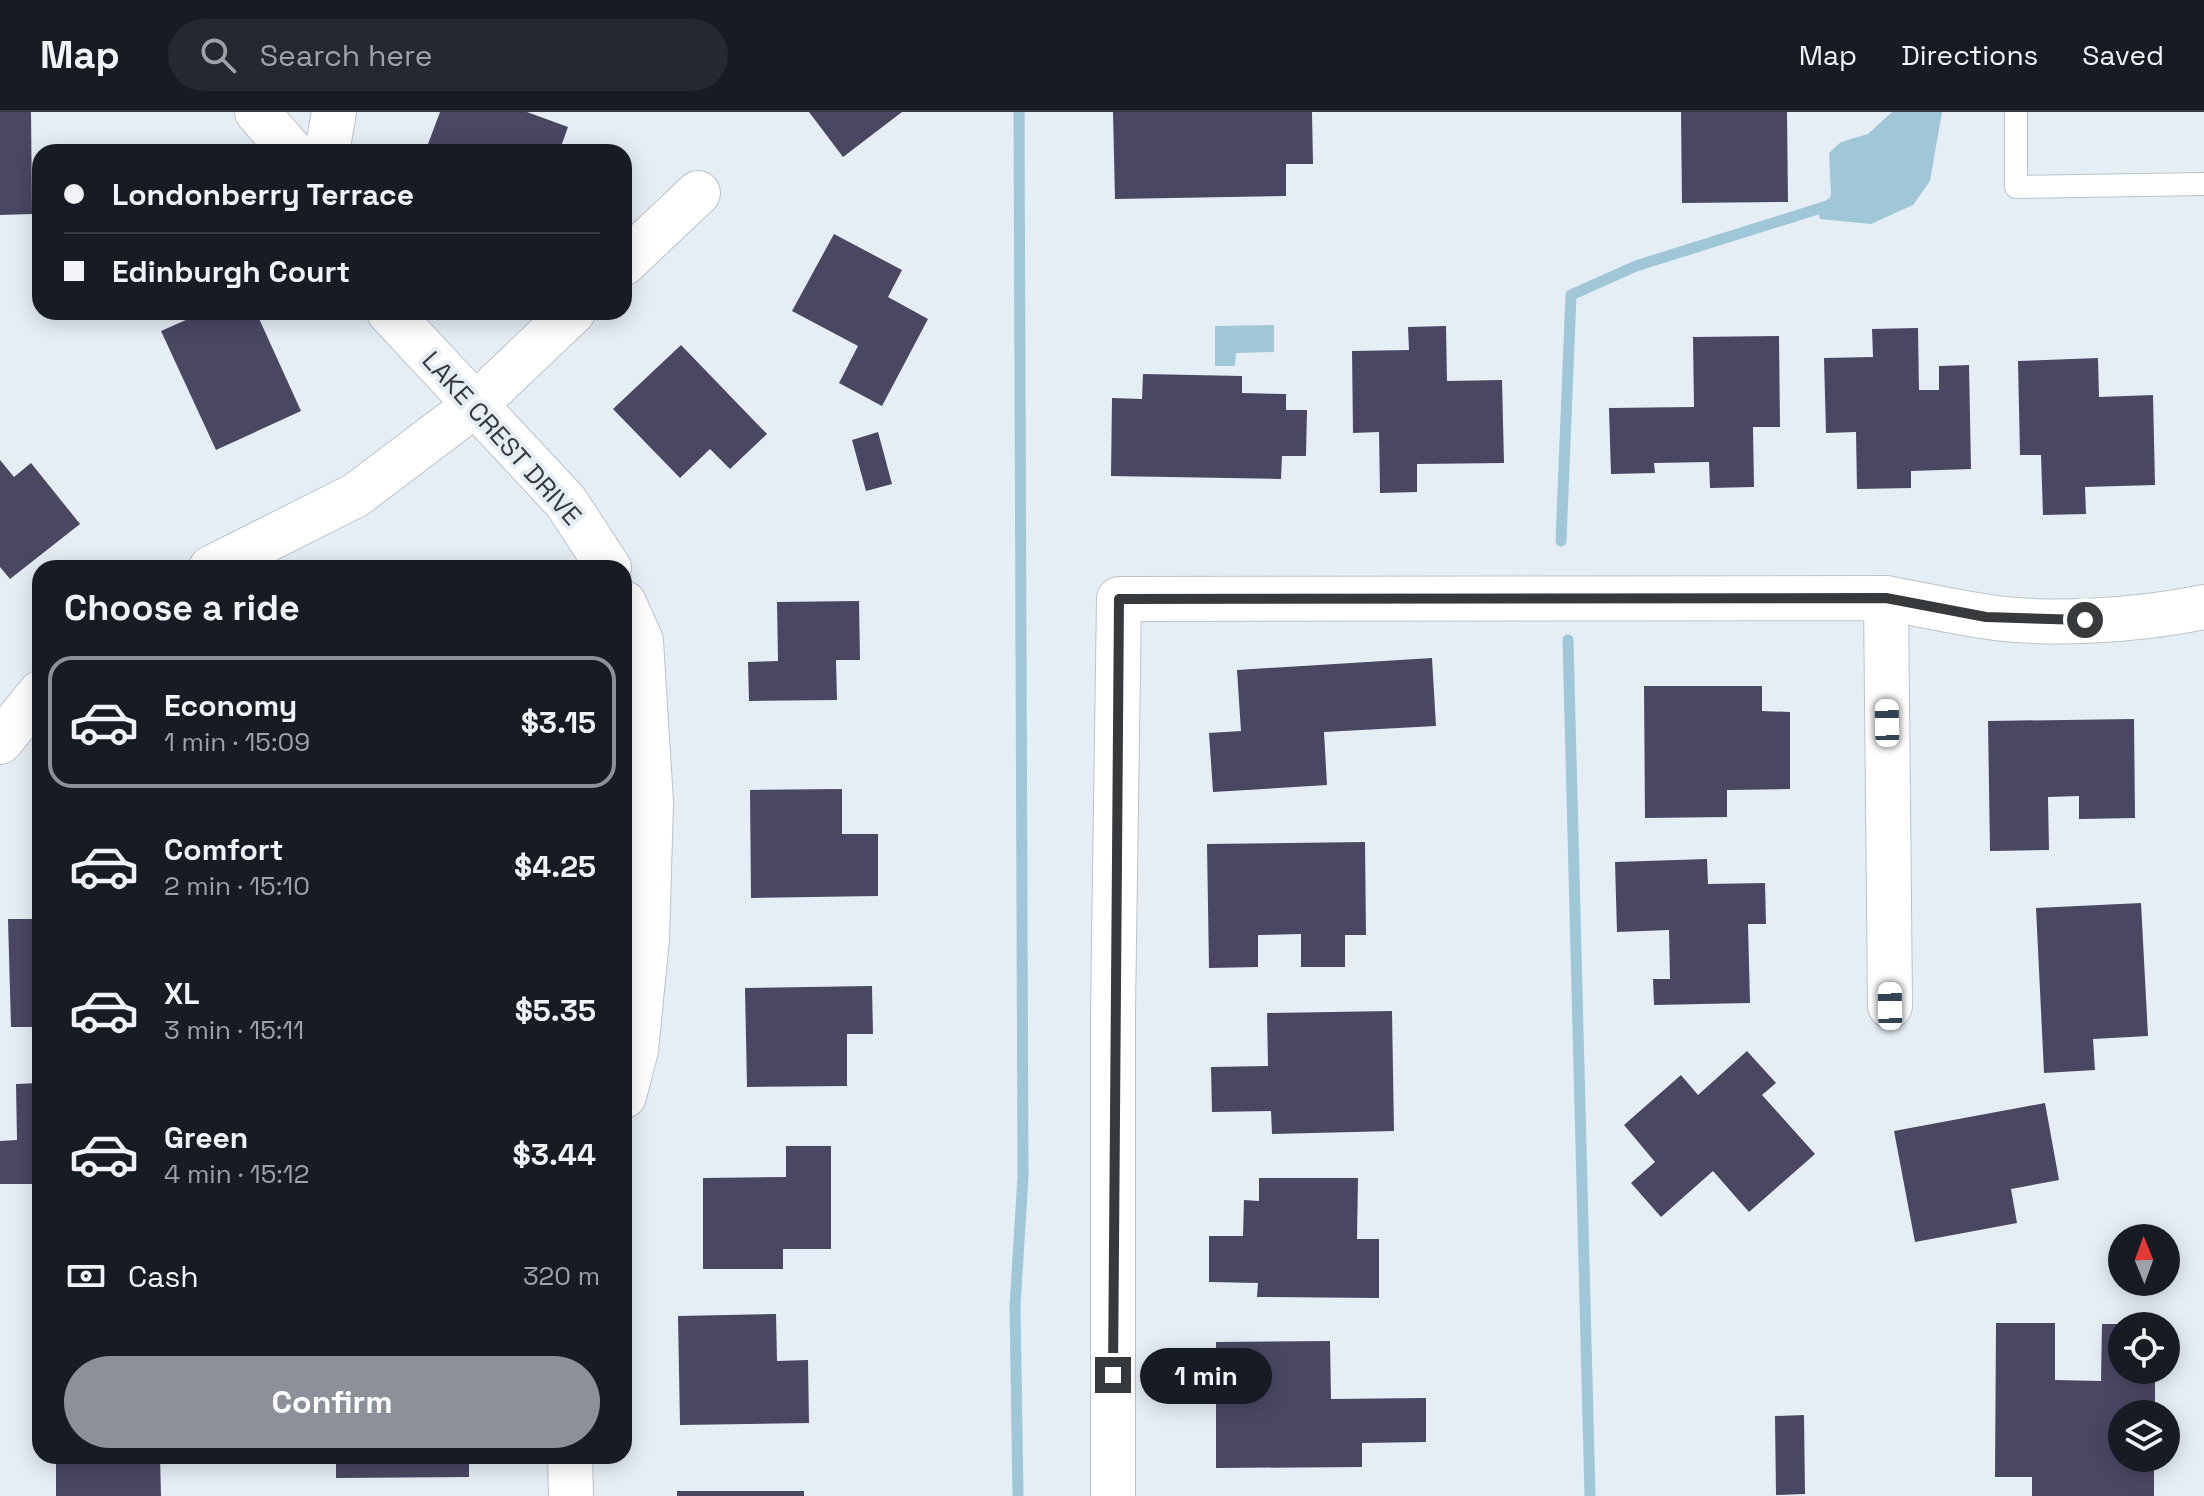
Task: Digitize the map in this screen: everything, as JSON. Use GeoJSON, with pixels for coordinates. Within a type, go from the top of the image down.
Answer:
{"type":"FeatureCollection","features":[{"type":"Feature","properties":{"kind":"street"},"geometry":{"type":"LineString","coordinates":[[257,112],[285,144]]}},
{"type":"Feature","properties":{"kind":"street"},"geometry":{"type":"LineString","coordinates":[[328,144],[334,112]]}},
{"type":"Feature","properties":{"kind":"street"},"geometry":{"type":"LineString","coordinates":[[632,255],[698,193]]}},
{"type":"Feature","properties":{"kind":"street","name":"LAKE CREST DRIVE"},"geometry":{"type":"LineString","coordinates":[[396,320],[566,502],[604,560]]}},
{"type":"Feature","properties":{"kind":"street"},"geometry":{"type":"LineString","coordinates":[[227,560],[356,495],[475,405],[565,320]]}},
{"type":"Feature","properties":{"kind":"street"},"geometry":{"type":"LineString","coordinates":[[1886,598],[1890,1006]]}},
{"type":"Feature","properties":{"kind":"street"},"geometry":{"type":"LineString","coordinates":[[1113,1496],[1113,1010],[1119,599],[1886,598],[1986,617],[2071,620],[2175,613],[2204,607]]}},
{"type":"Feature","properties":{"kind":"street"},"geometry":{"type":"LineString","coordinates":[[632,621],[641,641],[651,802],[647,939],[632,1065]]}},
{"type":"Feature","properties":{"kind":"street"},"geometry":{"type":"LineString","coordinates":[[0,742],[32,703]]}},
{"type":"Feature","properties":{"kind":"lane"},"geometry":{"type":"LineString","coordinates":[[2016,112],[2016,187],[2204,184]]}},
{"type":"Feature","properties":{"kind":"water"},"geometry":{"type":"Polygon","coordinates":[[[1892,112],[1942,112],[1930,181],[1913,205],[1871,224],[1820,219],[1818,211],[1827,206],[1831,194],[1829,153],[1841,142],[1868,134],[1892,112]]]}},
{"type":"Feature","properties":{"kind":"water"},"geometry":{"type":"Polygon","coordinates":[[[1274,325],[1274,352],[1236,353],[1235,366],[1215,366],[1215,326],[1274,325]]]}},
{"type":"Feature","properties":{"kind":"building"},"geometry":{"type":"Polygon","coordinates":[[[0,112],[31,112],[32,214],[0,215],[0,112]]]}},
{"type":"Feature","properties":{"kind":"building"},"geometry":{"type":"Polygon","coordinates":[[[440,112],[527,112],[568,127],[562,144],[428,144],[440,112]]]}},
{"type":"Feature","properties":{"kind":"building"},"geometry":{"type":"Polygon","coordinates":[[[809,112],[902,112],[843,157],[809,112]]]}},
{"type":"Feature","properties":{"kind":"building"},"geometry":{"type":"Polygon","coordinates":[[[1113,112],[1312,112],[1313,164],[1286,164],[1286,196],[1115,199],[1113,112]]]}},
{"type":"Feature","properties":{"kind":"building"},"geometry":{"type":"Polygon","coordinates":[[[1681,112],[1787,112],[1788,202],[1682,203],[1681,112]]]}},
{"type":"Feature","properties":{"kind":"building"},"geometry":{"type":"Polygon","coordinates":[[[834,234],[902,270],[888,297],[928,319],[882,406],[839,383],[858,346],[792,311],[834,234]]]}},
{"type":"Feature","properties":{"kind":"building"},"geometry":{"type":"Polygon","coordinates":[[[186,320],[260,320],[301,411],[216,450],[161,331],[186,320]]]}},
{"type":"Feature","properties":{"kind":"building"},"geometry":{"type":"Polygon","coordinates":[[[1446,326],[1447,381],[1502,380],[1504,463],[1417,464],[1417,492],[1380,493],[1379,432],[1353,433],[1352,351],[1409,350],[1408,327],[1446,326]]]}},
{"type":"Feature","properties":{"kind":"building"},"geometry":{"type":"Polygon","coordinates":[[[1918,328],[1919,390],[1939,390],[1939,366],[1969,365],[1971,469],[1911,471],[1911,488],[1857,489],[1856,432],[1826,433],[1824,358],[1873,357],[1872,329],[1918,328]]]}},
{"type":"Feature","properties":{"kind":"building"},"geometry":{"type":"Polygon","coordinates":[[[1779,336],[1780,427],[1753,427],[1754,487],[1710,488],[1709,462],[1654,463],[1655,473],[1611,474],[1609,408],[1694,407],[1693,337],[1779,336]]]}},
{"type":"Feature","properties":{"kind":"building"},"geometry":{"type":"Polygon","coordinates":[[[681,345],[767,434],[730,469],[710,449],[680,478],[613,409],[681,345]]]}},
{"type":"Feature","properties":{"kind":"building"},"geometry":{"type":"Polygon","coordinates":[[[2098,358],[2099,397],[2153,395],[2155,485],[2085,487],[2086,514],[2043,515],[2041,455],[2020,455],[2018,361],[2098,358]]]}},
{"type":"Feature","properties":{"kind":"building"},"geometry":{"type":"Polygon","coordinates":[[[1143,374],[1242,376],[1242,393],[1286,394],[1286,410],[1307,410],[1306,456],[1282,456],[1281,479],[1111,476],[1112,398],[1142,399],[1143,374]]]}},
{"type":"Feature","properties":{"kind":"building"},"geometry":{"type":"Polygon","coordinates":[[[878,432],[892,484],[866,491],[852,440],[878,432]]]}},
{"type":"Feature","properties":{"kind":"building"},"geometry":{"type":"Polygon","coordinates":[[[0,460],[14,477],[31,463],[80,524],[10,579],[0,567],[0,460]]]}},
{"type":"Feature","properties":{"kind":"building"},"geometry":{"type":"Polygon","coordinates":[[[859,601],[860,660],[836,660],[837,700],[749,701],[748,662],[778,661],[777,602],[859,601]]]}},
{"type":"Feature","properties":{"kind":"building"},"geometry":{"type":"Polygon","coordinates":[[[1432,658],[1436,726],[1324,732],[1327,785],[1213,792],[1209,733],[1241,731],[1237,670],[1432,658]]]}},
{"type":"Feature","properties":{"kind":"building"},"geometry":{"type":"Polygon","coordinates":[[[1644,686],[1762,686],[1762,711],[1790,712],[1790,789],[1727,790],[1727,817],[1645,818],[1644,686]]]}},
{"type":"Feature","properties":{"kind":"building"},"geometry":{"type":"Polygon","coordinates":[[[2134,719],[2135,818],[2079,819],[2079,796],[2048,797],[2049,850],[1990,851],[1988,721],[2134,719]]]}},
{"type":"Feature","properties":{"kind":"building"},"geometry":{"type":"Polygon","coordinates":[[[842,789],[842,834],[878,834],[878,896],[751,898],[750,790],[842,789]]]}},
{"type":"Feature","properties":{"kind":"building"},"geometry":{"type":"Polygon","coordinates":[[[1365,842],[1366,935],[1345,935],[1345,967],[1301,967],[1301,934],[1258,935],[1258,967],[1209,968],[1207,844],[1365,842]]]}},
{"type":"Feature","properties":{"kind":"building"},"geometry":{"type":"Polygon","coordinates":[[[1707,859],[1708,884],[1765,883],[1766,924],[1748,924],[1750,1003],[1654,1005],[1653,979],[1670,979],[1669,930],[1617,932],[1615,862],[1707,859]]]}},
{"type":"Feature","properties":{"kind":"building"},"geometry":{"type":"Polygon","coordinates":[[[2141,903],[2148,1036],[2093,1039],[2095,1070],[2044,1073],[2036,908],[2141,903]]]}},
{"type":"Feature","properties":{"kind":"building"},"geometry":{"type":"Polygon","coordinates":[[[8,919],[32,919],[32,1027],[11,1027],[8,919]]]}},
{"type":"Feature","properties":{"kind":"building"},"geometry":{"type":"Polygon","coordinates":[[[872,986],[873,1034],[847,1034],[847,1086],[747,1087],[745,988],[872,986]]]}},
{"type":"Feature","properties":{"kind":"building"},"geometry":{"type":"Polygon","coordinates":[[[1392,1011],[1394,1131],[1272,1134],[1271,1111],[1212,1112],[1211,1067],[1268,1066],[1267,1013],[1392,1011]]]}},
{"type":"Feature","properties":{"kind":"building"},"geometry":{"type":"Polygon","coordinates":[[[1747,1051],[1776,1083],[1762,1095],[1815,1154],[1749,1212],[1713,1171],[1661,1217],[1631,1183],[1655,1162],[1624,1125],[1681,1075],[1698,1095],[1747,1051]]]}},
{"type":"Feature","properties":{"kind":"building"},"geometry":{"type":"Polygon","coordinates":[[[32,1083],[32,1184],[0,1184],[0,1141],[17,1140],[16,1084],[32,1083]]]}},
{"type":"Feature","properties":{"kind":"building"},"geometry":{"type":"Polygon","coordinates":[[[2045,1103],[2059,1180],[2011,1189],[2017,1223],[1915,1242],[1894,1131],[2045,1103]]]}},
{"type":"Feature","properties":{"kind":"building"},"geometry":{"type":"Polygon","coordinates":[[[786,1146],[831,1146],[831,1249],[783,1249],[783,1269],[703,1269],[703,1178],[786,1177],[786,1146]]]}},
{"type":"Feature","properties":{"kind":"building"},"geometry":{"type":"Polygon","coordinates":[[[1259,1178],[1358,1178],[1357,1239],[1379,1239],[1379,1298],[1257,1297],[1258,1283],[1209,1282],[1209,1236],[1243,1236],[1244,1200],[1259,1201],[1259,1178]]]}},
{"type":"Feature","properties":{"kind":"building"},"geometry":{"type":"Polygon","coordinates":[[[776,1314],[777,1361],[808,1360],[809,1423],[680,1425],[678,1316],[776,1314]]]}},
{"type":"Feature","properties":{"kind":"building"},"geometry":{"type":"Polygon","coordinates":[[[1996,1323],[2055,1323],[2055,1380],[2101,1381],[2102,1324],[2108,1324],[2108,1384],[2155,1384],[2155,1400],[2108,1400],[2108,1472],[2154,1472],[2154,1496],[2032,1496],[2032,1477],[1995,1477],[1996,1323]]]}},
{"type":"Feature","properties":{"kind":"building"},"geometry":{"type":"Polygon","coordinates":[[[1330,1341],[1331,1399],[1426,1398],[1426,1442],[1362,1443],[1362,1467],[1216,1468],[1216,1342],[1330,1341]]]}},
{"type":"Feature","properties":{"kind":"building"},"geometry":{"type":"Polygon","coordinates":[[[1804,1415],[1805,1494],[1776,1495],[1775,1416],[1804,1415]]]}},
{"type":"Feature","properties":{"kind":"building"},"geometry":{"type":"Polygon","coordinates":[[[56,1464],[160,1464],[161,1496],[56,1496],[56,1464]]]}},
{"type":"Feature","properties":{"kind":"building"},"geometry":{"type":"Polygon","coordinates":[[[336,1464],[469,1464],[469,1477],[336,1478],[336,1464]]]}},
{"type":"Feature","properties":{"kind":"building"},"geometry":{"type":"Polygon","coordinates":[[[677,1491],[804,1491],[804,1496],[677,1496],[677,1491]]]}},
{"type":"Feature","properties":{"kind":"waterway"},"geometry":{"type":"LineString","coordinates":[[1018,1496],[1015,1306],[1023,1177],[1019,112]]}},
{"type":"Feature","properties":{"kind":"waterway"},"geometry":{"type":"LineString","coordinates":[[1561,541],[1571,295],[1636,266],[1827,206],[1839,199]]}},
{"type":"Feature","properties":{"kind":"waterway"},"geometry":{"type":"LineString","coordinates":[[1568,640],[1590,1496]]}},
{"type":"Feature","properties":{"kind":"route"},"geometry":{"type":"LineString","coordinates":[[1113,1375],[1113,1010],[1119,599],[1886,598],[1986,617],[2085,620]]}}]}
